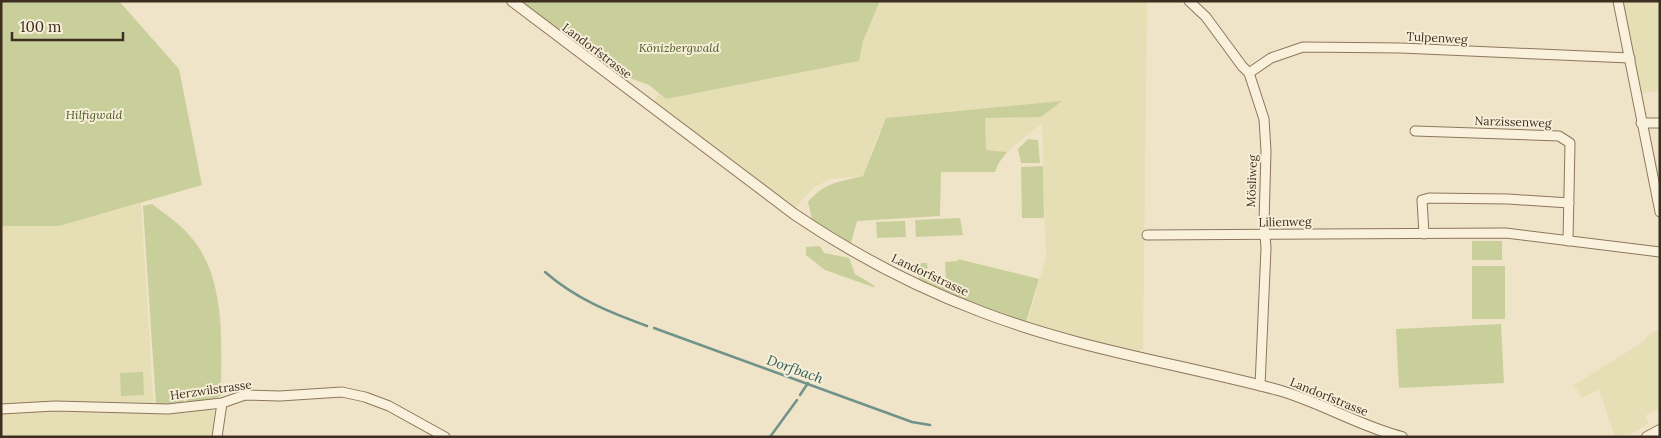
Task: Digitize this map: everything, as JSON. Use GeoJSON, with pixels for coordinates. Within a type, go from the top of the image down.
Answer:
{"type":"FeatureCollection","features":[{"type":"Feature","properties":{"kind":"street","name":"Landorfstrasse"},"geometry":{"type":"LineString","coordinates":[[512,1],[794,214],[840,244],[908,281],[983,313],[1041,332],[1135,357],[1295,395],[1356,422],[1402,437]]}},
{"type":"Feature","properties":{"kind":"street","name":"Mösliweg"},"geometry":{"type":"LineString","coordinates":[[1189,1],[1206,17],[1249,73],[1261,107],[1265,133],[1264,234],[1266,248],[1260,386]]}},
{"type":"Feature","properties":{"kind":"street"},"geometry":{"type":"LineString","coordinates":[[1618,1],[1660,212]]}},
{"type":"Feature","properties":{"kind":"street","name":"Tulpenweg"},"geometry":{"type":"LineString","coordinates":[[1249,73],[1271,58],[1303,47],[1400,48],[1630,58]]}},
{"type":"Feature","properties":{"kind":"street"},"geometry":{"type":"LineString","coordinates":[[1641,123],[1660,123]]}},
{"type":"Feature","properties":{"kind":"street","name":"Narzissenweg"},"geometry":{"type":"LineString","coordinates":[[1415,131],[1559,136],[1570,143],[1568,241]]}},
{"type":"Feature","properties":{"kind":"street"},"geometry":{"type":"LineString","coordinates":[[1424,234],[1422,200],[1429,198],[1508,198],[1569,203]]}},
{"type":"Feature","properties":{"kind":"street","name":"Lilienweg"},"geometry":{"type":"LineString","coordinates":[[1147,235],[1515,234],[1660,252]]}},
{"type":"Feature","properties":{"kind":"street","name":"Herzwilstrasse"},"geometry":{"type":"LineString","coordinates":[[1,409],[55,406],[168,409],[222,403],[245,396],[342,392],[365,397],[389,406],[445,437]]}},
{"type":"Feature","properties":{"kind":"street"},"geometry":{"type":"LineString","coordinates":[[217,437],[222,403]]}},
{"type":"Feature","properties":{"kind":"street"},"geometry":{"type":"LineString","coordinates":[[1647,437],[1660,430]]}},
{"type":"Feature","properties":{"kind":"shaded area"},"geometry":{"type":"Polygon","coordinates":[[[880,1],[1147,1],[1143,348],[1139,352],[1115,346],[1103,349],[1026,327],[1046,257],[1042,123],[1007,152],[986,150],[985,118],[1041,117],[1061,101],[879,132],[863,176],[830,179],[813,188],[795,208],[653,101],[660,93],[666,99],[859,61],[863,41],[880,1]]]}},
{"type":"Feature","properties":{"kind":"shaded area"},"geometry":{"type":"Polygon","coordinates":[[[1621,1],[1660,1],[1660,90],[1640,94],[1621,1]]]}},
{"type":"Feature","properties":{"kind":"shaded area"},"geometry":{"type":"Polygon","coordinates":[[[141,203],[154,410],[208,407],[218,414],[216,437],[1,437],[1,226],[59,226],[141,203]]]}},
{"type":"Feature","properties":{"kind":"shaded area"},"geometry":{"type":"Polygon","coordinates":[[[1660,328],[1660,413],[1656,409],[1645,416],[1649,423],[1633,433],[1615,437],[1599,389],[1582,398],[1574,385],[1645,341],[1647,336],[1660,328]]]}},
{"type":"Feature","properties":{"kind":"green space","name":"Hilfigwald"},"geometry":{"type":"Polygon","coordinates":[[[1,1],[119,1],[179,69],[202,185],[59,226],[1,226],[1,1]]]}},
{"type":"Feature","properties":{"kind":"green space","name":"Könizbergwald"},"geometry":{"type":"Polygon","coordinates":[[[521,1],[880,1],[863,41],[859,61],[666,99],[649,85],[616,73],[521,1]]]}},
{"type":"Feature","properties":{"kind":"green space"},"geometry":{"type":"Polygon","coordinates":[[[1062,101],[1041,117],[985,118],[986,150],[1007,152],[998,164],[995,172],[941,172],[940,216],[857,221],[851,243],[812,219],[808,202],[814,195],[833,184],[863,176],[886,118],[1062,101]]]}},
{"type":"Feature","properties":{"kind":"green space"},"geometry":{"type":"Polygon","coordinates":[[[1028,139],[1038,140],[1040,163],[1021,163],[1018,149],[1028,139]]]}},
{"type":"Feature","properties":{"kind":"green space"},"geometry":{"type":"Polygon","coordinates":[[[1043,166],[1044,218],[1022,218],[1021,167],[1043,166]]]}},
{"type":"Feature","properties":{"kind":"green space"},"geometry":{"type":"Polygon","coordinates":[[[152,204],[177,223],[190,236],[202,253],[210,271],[216,291],[221,333],[221,395],[215,400],[188,403],[185,398],[183,405],[156,405],[143,206],[152,204]]]}},
{"type":"Feature","properties":{"kind":"green space"},"geometry":{"type":"Polygon","coordinates":[[[960,218],[963,235],[916,237],[915,220],[960,218]]]}},
{"type":"Feature","properties":{"kind":"green space"},"geometry":{"type":"Polygon","coordinates":[[[905,221],[906,237],[877,238],[876,222],[905,221]]]}},
{"type":"Feature","properties":{"kind":"green space"},"geometry":{"type":"Polygon","coordinates":[[[1472,241],[1502,241],[1502,260],[1472,260],[1472,241]]]}},
{"type":"Feature","properties":{"kind":"green space"},"geometry":{"type":"Polygon","coordinates":[[[820,246],[824,253],[849,258],[855,274],[875,286],[873,287],[825,270],[806,255],[806,247],[820,246]]]}},
{"type":"Feature","properties":{"kind":"green space"},"geometry":{"type":"Polygon","coordinates":[[[958,259],[1039,279],[1026,322],[984,308],[919,280],[918,263],[927,263],[929,282],[946,281],[945,262],[958,261],[958,259]]]}},
{"type":"Feature","properties":{"kind":"green space"},"geometry":{"type":"Polygon","coordinates":[[[1472,266],[1505,266],[1505,319],[1472,319],[1472,266]]]}},
{"type":"Feature","properties":{"kind":"green space"},"geometry":{"type":"Polygon","coordinates":[[[1501,324],[1504,383],[1399,388],[1396,329],[1501,324]]]}},
{"type":"Feature","properties":{"kind":"green space"},"geometry":{"type":"Polygon","coordinates":[[[143,372],[144,395],[121,396],[120,373],[143,372]]]}},
{"type":"Feature","properties":{"kind":"waterway","name":"Dorfbach"},"geometry":{"type":"LineString","coordinates":[[545,272],[581,297],[606,310],[647,326]]}},
{"type":"Feature","properties":{"kind":"waterway","name":"Dorfbach"},"geometry":{"type":"LineString","coordinates":[[654,328],[912,422],[930,425]]}},
{"type":"Feature","properties":{"kind":"waterway"},"geometry":{"type":"LineString","coordinates":[[800,395],[808,383]]}},
{"type":"Feature","properties":{"kind":"waterway"},"geometry":{"type":"LineString","coordinates":[[770,437],[797,400]]}}]}
